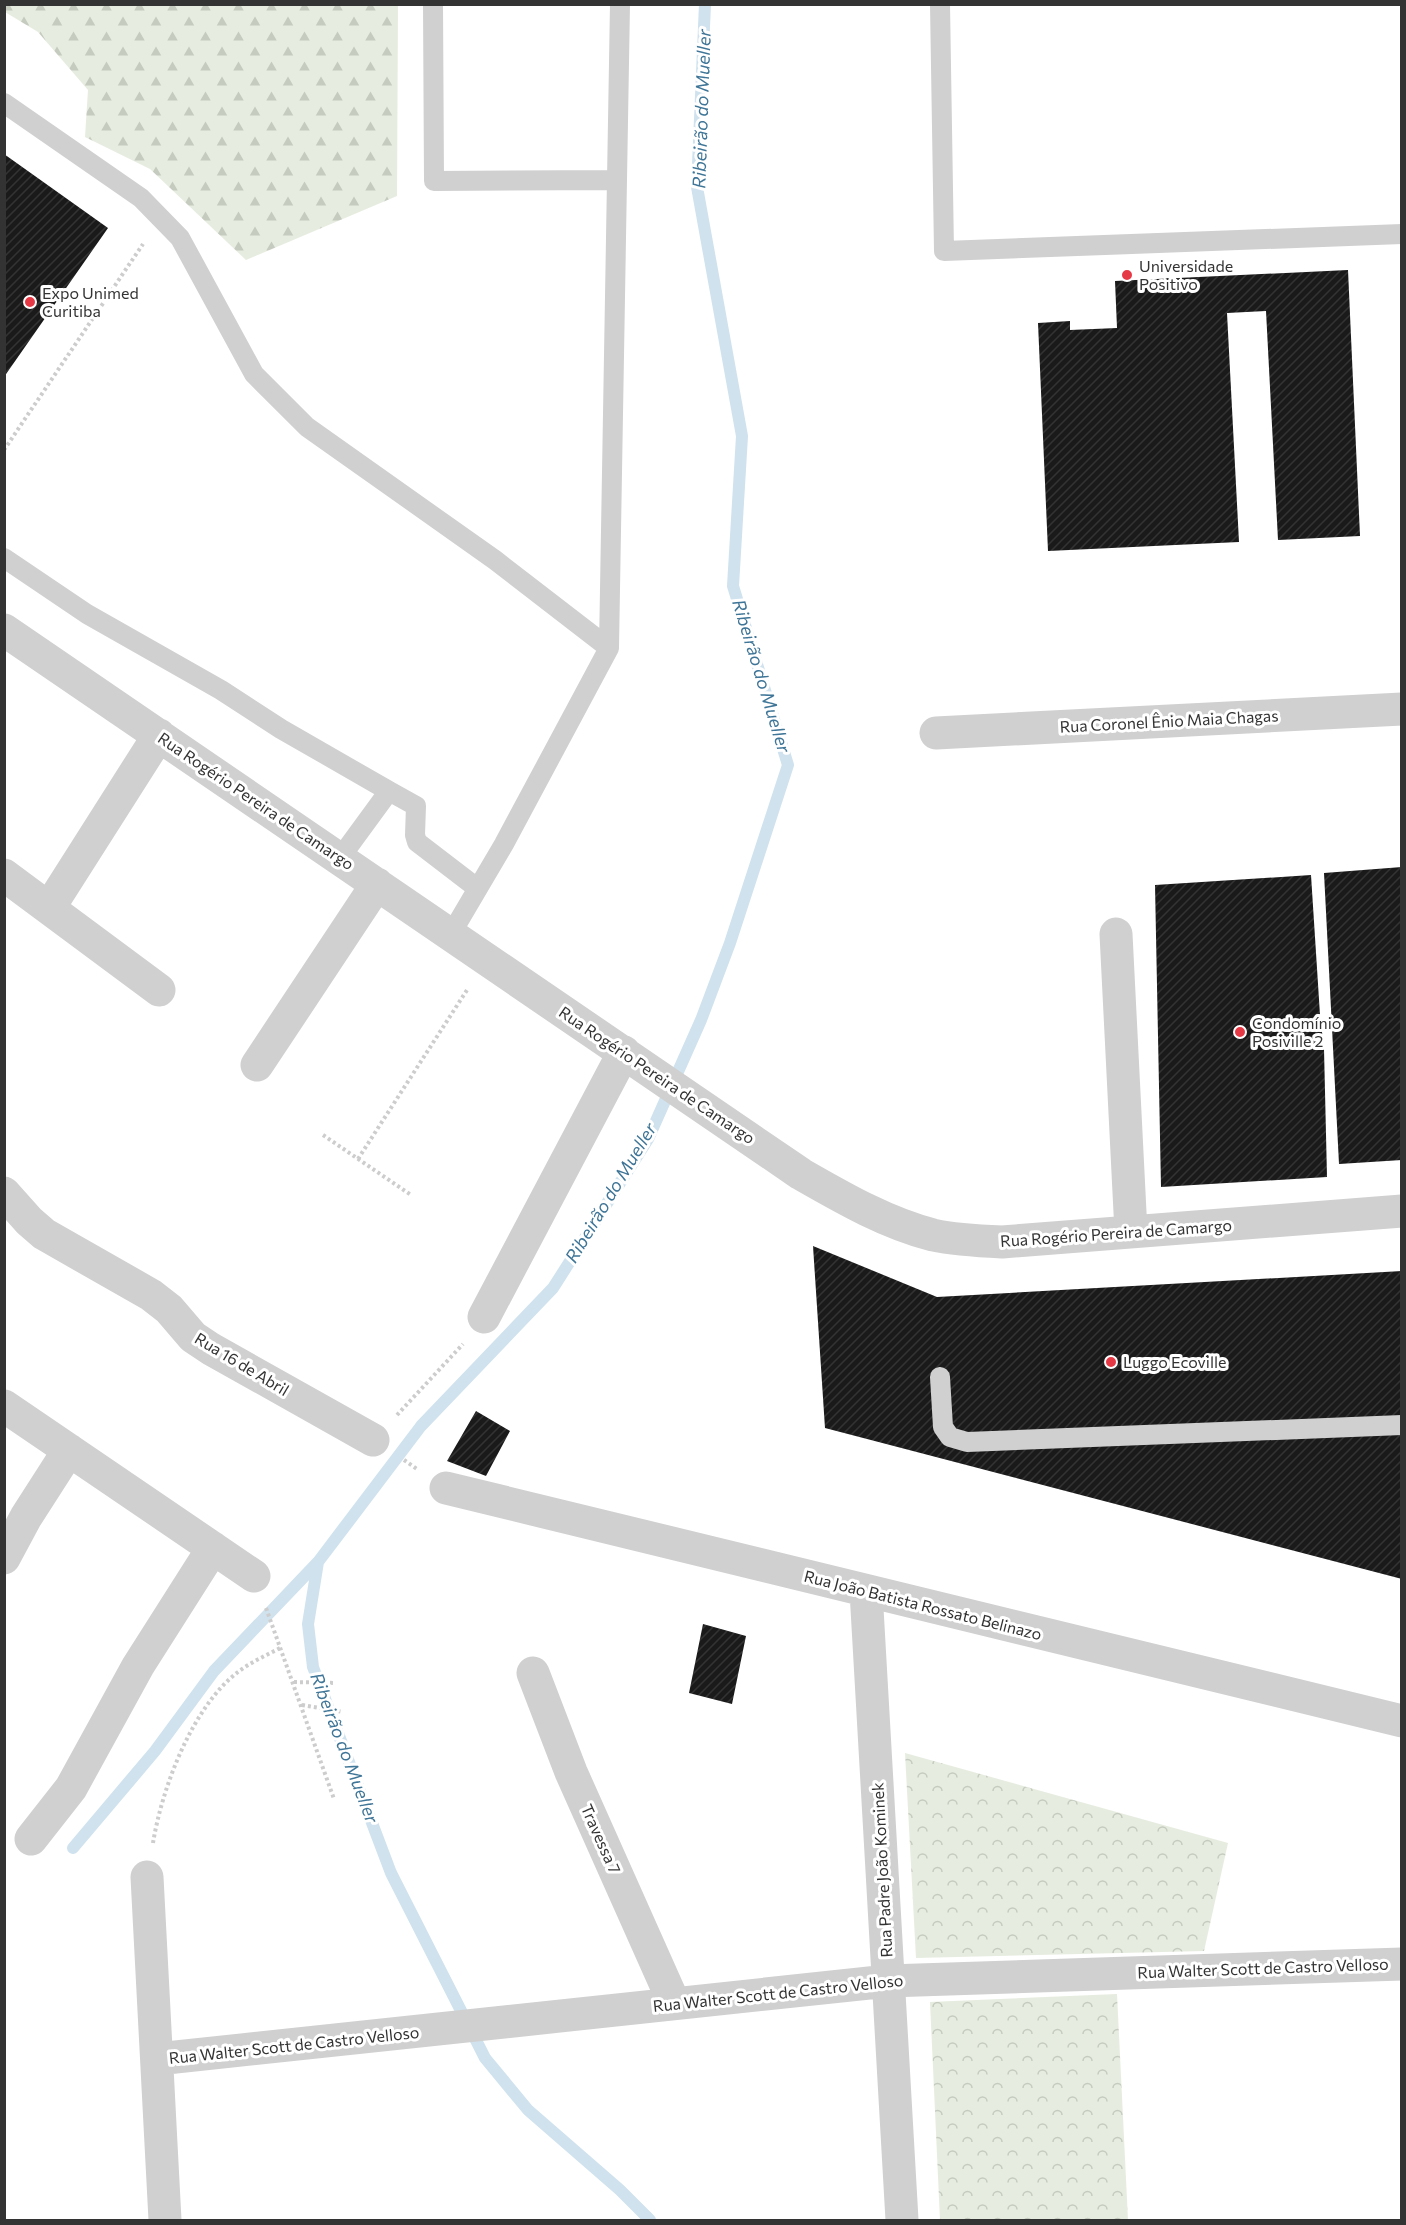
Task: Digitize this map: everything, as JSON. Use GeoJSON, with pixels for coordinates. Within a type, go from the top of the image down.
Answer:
{"type":"FeatureCollection","features":[{"type":"Feature","properties":{"kind":"street","name":"Rua Rogério Pereira de Camargo"},"geometry":{"type":"LineString","coordinates":[[4,630],[801,1174],[890,1221],[932,1235],[1002,1242],[1401,1211]]}},
{"type":"Feature","properties":{"kind":"street","name":"Rua Coronel Ênio Maia Chagas"},"geometry":{"type":"LineString","coordinates":[[936,733],[1401,709]]}},
{"type":"Feature","properties":{"kind":"street"},"geometry":{"type":"LineString","coordinates":[[49,908],[159,735]]}},
{"type":"Feature","properties":{"kind":"street"},"geometry":{"type":"LineString","coordinates":[[4,875],[159,990]]}},
{"type":"Feature","properties":{"kind":"street"},"geometry":{"type":"LineString","coordinates":[[257,1065],[377,884]]}},
{"type":"Feature","properties":{"kind":"street"},"geometry":{"type":"LineString","coordinates":[[1116,934],[1131,1232]]}},
{"type":"Feature","properties":{"kind":"street"},"geometry":{"type":"LineString","coordinates":[[484,1317],[632,1058]]}},
{"type":"Feature","properties":{"kind":"street","name":"Rua 16 de Abril"},"geometry":{"type":"LineString","coordinates":[[4,1193],[29,1221],[44,1233],[152,1295],[169,1309],[193,1337],[373,1440]]}},
{"type":"Feature","properties":{"kind":"street"},"geometry":{"type":"LineString","coordinates":[[4,1406],[254,1576]]}},
{"type":"Feature","properties":{"kind":"street"},"geometry":{"type":"LineString","coordinates":[[4,1558],[26,1517],[69,1450]]}},
{"type":"Feature","properties":{"kind":"street","name":"Rua João Batista Rossato Belinazo"},"geometry":{"type":"LineString","coordinates":[[446,1488],[1401,1722]]}},
{"type":"Feature","properties":{"kind":"street"},"geometry":{"type":"LineString","coordinates":[[31,1839],[71,1788],[138,1666],[213,1548]]}},
{"type":"Feature","properties":{"kind":"street","name":"Rua Padre João Kominek"},"geometry":{"type":"LineString","coordinates":[[866,1591],[902,2220]]}},
{"type":"Feature","properties":{"kind":"street","name":"Travessa 7"},"geometry":{"type":"LineString","coordinates":[[533,1673],[571,1772],[674,2003]]}},
{"type":"Feature","properties":{"kind":"street"},"geometry":{"type":"LineString","coordinates":[[147,1877],[165,2220]]}},
{"type":"Feature","properties":{"kind":"street","name":"Rua Walter Scott de Castro Velloso"},"geometry":{"type":"LineString","coordinates":[[157,2060],[888,1981],[1401,1964]]}},
{"type":"Feature","properties":{"kind":"lane"},"geometry":{"type":"LineString","coordinates":[[433,4],[434,181],[617,180]]}},
{"type":"Feature","properties":{"kind":"lane"},"geometry":{"type":"LineString","coordinates":[[451,934],[504,844],[609,648],[620,4]]}},
{"type":"Feature","properties":{"kind":"lane"},"geometry":{"type":"LineString","coordinates":[[940,4],[944,251],[1401,234]]}},
{"type":"Feature","properties":{"kind":"lane"},"geometry":{"type":"LineString","coordinates":[[4,103],[141,198],[180,238],[254,374],[307,427],[495,560],[609,648]]}},
{"type":"Feature","properties":{"kind":"lane"},"geometry":{"type":"LineString","coordinates":[[4,558],[87,614],[221,690],[281,729],[416,806],[415,835],[417,842],[477,888]]}},
{"type":"Feature","properties":{"kind":"lane"},"geometry":{"type":"LineString","coordinates":[[340,858],[388,791]]}},
{"type":"Feature","properties":{"kind":"lane"},"geometry":{"type":"LineString","coordinates":[[940,1377],[944,1427],[950,1437],[967,1442],[1401,1425]]}},
{"type":"Feature","properties":{"kind":"path"},"geometry":{"type":"LineString","coordinates":[[4,450],[160,218]]}},
{"type":"Feature","properties":{"kind":"path"},"geometry":{"type":"LineString","coordinates":[[358,1159],[487,959]]}},
{"type":"Feature","properties":{"kind":"path"},"geometry":{"type":"LineString","coordinates":[[323,1135],[411,1195]]}},
{"type":"Feature","properties":{"kind":"path"},"geometry":{"type":"LineString","coordinates":[[446,1488],[373,1440],[465,1342],[484,1317]]}},
{"type":"Feature","properties":{"kind":"path"},"geometry":{"type":"LineString","coordinates":[[147,1877],[164,1798],[179,1758],[203,1709],[238,1671],[282,1647],[334,1799]]}},
{"type":"Feature","properties":{"kind":"path"},"geometry":{"type":"LineString","coordinates":[[294,1682],[336,1683]]}},
{"type":"Feature","properties":{"kind":"path"},"geometry":{"type":"LineString","coordinates":[[302,1705],[343,1712]]}},
{"type":"Feature","properties":{"kind":"green space"},"geometry":{"type":"Polygon","coordinates":[[[5,4],[398,5],[397,196],[246,260],[150,169],[85,137],[88,90],[38,32],[5,12],[5,4]]]}},
{"type":"Feature","properties":{"kind":"green space"},"geometry":{"type":"Polygon","coordinates":[[[905,1753],[1228,1843],[1204,1951],[916,1958],[905,1753]]]}},
{"type":"Feature","properties":{"kind":"green space"},"geometry":{"type":"Polygon","coordinates":[[[1117,1994],[1128,2220],[940,2220],[930,2002],[1117,1994]]]}},
{"type":"Feature","properties":{"kind":"building","name":"Expo Unimed Curitiba"},"geometry":{"type":"Polygon","coordinates":[[[4,154],[108,228],[4,377],[4,154]]]}},
{"type":"Feature","properties":{"kind":"building"},"geometry":{"type":"Polygon","coordinates":[[[1348,270],[1360,536],[1278,540],[1266,311],[1227,313],[1239,542],[1048,551],[1038,323],[1070,321],[1070,330],[1117,328],[1115,281],[1348,270]]]}},
{"type":"Feature","properties":{"kind":"building"},"geometry":{"type":"Polygon","coordinates":[[[1402,867],[1402,1160],[1339,1164],[1324,873],[1402,867]]]}},
{"type":"Feature","properties":{"kind":"building","name":"Condomínio Posiville 2"},"geometry":{"type":"Polygon","coordinates":[[[1311,875],[1324,1049],[1327,1177],[1161,1187],[1155,885],[1311,875]]]}},
{"type":"Feature","properties":{"kind":"building","name":"Luggo Ecoville"},"geometry":{"type":"Polygon","coordinates":[[[813,1246],[937,1297],[1402,1271],[1402,1579],[825,1428],[813,1246]]]}},
{"type":"Feature","properties":{"kind":"building"},"geometry":{"type":"Polygon","coordinates":[[[476,1411],[510,1431],[486,1476],[447,1461],[476,1411]]]}},
{"type":"Feature","properties":{"kind":"building"},"geometry":{"type":"Polygon","coordinates":[[[703,1624],[746,1636],[732,1704],[689,1693],[703,1624]]]}},
{"type":"Feature","properties":{"kind":"waterway","name":"Ribeirão do Mueller"},"geometry":{"type":"LineString","coordinates":[[650,2220],[620,2190],[528,2110],[485,2058],[391,1873],[313,1667],[308,1624],[318,1562],[421,1426],[553,1288],[648,1139],[701,1020],[730,943],[788,765],[733,586],[742,436],[697,187],[705,4]]}},
{"type":"Feature","properties":{"kind":"waterway"},"geometry":{"type":"LineString","coordinates":[[73,1848],[155,1751],[214,1671],[318,1562]]}},
{"type":"Feature","properties":{"kind":"place","name":"Universidade Positivo"},"geometry":{"type":"Point","coordinates":[1127,275]}},
{"type":"Feature","properties":{"kind":"place","name":"Expo Unimed Curitiba"},"geometry":{"type":"Point","coordinates":[30,302]}},
{"type":"Feature","properties":{"kind":"place","name":"Condomínio Posiville 2"},"geometry":{"type":"Point","coordinates":[1240,1032]}},
{"type":"Feature","properties":{"kind":"place","name":"Luggo Ecoville"},"geometry":{"type":"Point","coordinates":[1111,1362]}}]}
